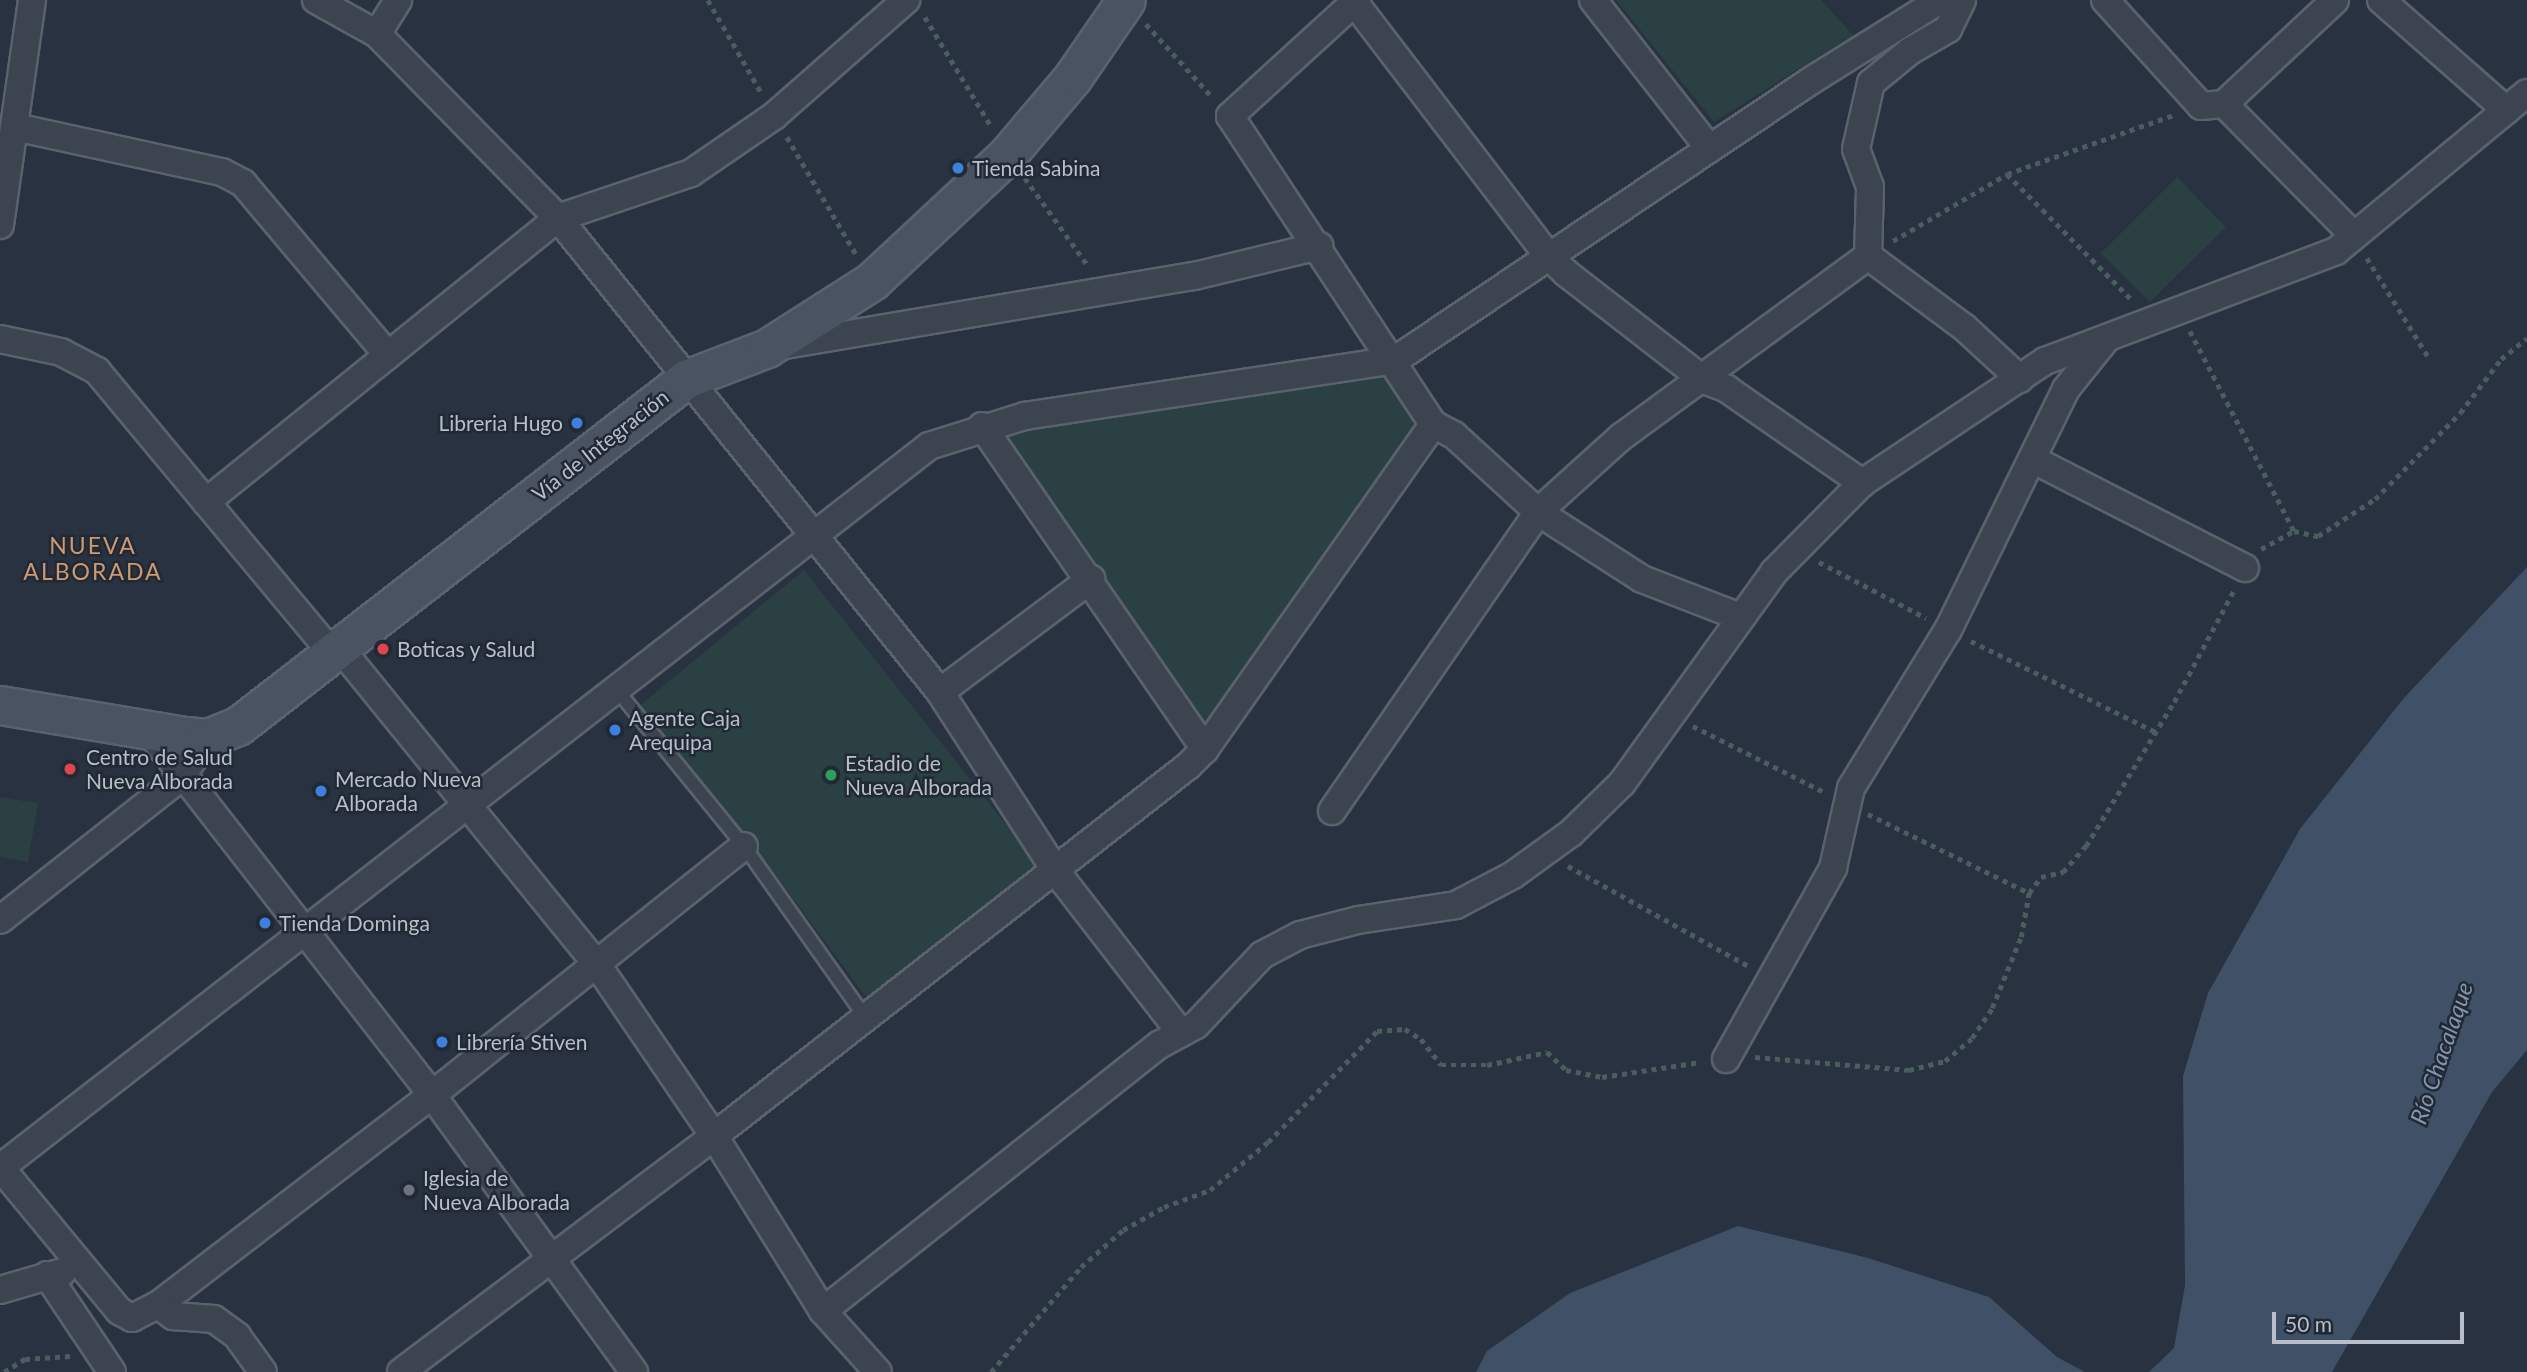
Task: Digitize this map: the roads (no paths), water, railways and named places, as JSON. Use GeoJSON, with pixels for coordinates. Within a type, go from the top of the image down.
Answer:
{"type":"FeatureCollection","features":[{"type":"Feature","properties":{"kind":"main road","name":"Vía de Integración"},"geometry":{"type":"LineString","coordinates":[[208,738],[238,726],[686,379],[767,348],[872,281],[1008,154],[1073,77],[1126,1]]}},
{"type":"Feature","properties":{"kind":"main road"},"geometry":{"type":"LineString","coordinates":[[0,705],[208,738]]}},
{"type":"Feature","properties":{"kind":"street"},"geometry":{"type":"LineString","coordinates":[[0,225],[32,0]]}},
{"type":"Feature","properties":{"kind":"street"},"geometry":{"type":"LineString","coordinates":[[316,0],[377,34],[558,218],[940,692],[1055,870],[1181,1033]]}},
{"type":"Feature","properties":{"kind":"street"},"geometry":{"type":"LineString","coordinates":[[377,34],[398,0]]}},
{"type":"Feature","properties":{"kind":"street"},"geometry":{"type":"LineString","coordinates":[[1593,0],[1710,149]]}},
{"type":"Feature","properties":{"kind":"street"},"geometry":{"type":"LineString","coordinates":[[744,846],[432,1095],[158,1305],[132,1318],[119,1311],[0,1168],[469,807],[813,533],[929,446],[982,426],[1395,360],[1548,256],[1940,0]]}},
{"type":"Feature","properties":{"kind":"street"},"geometry":{"type":"LineString","coordinates":[[1868,256],[1870,187],[1856,149],[1871,83],[1910,51],[1948,29],[1962,0]]}},
{"type":"Feature","properties":{"kind":"street"},"geometry":{"type":"LineString","coordinates":[[2105,0],[2212,105],[2354,236]]}},
{"type":"Feature","properties":{"kind":"street"},"geometry":{"type":"LineString","coordinates":[[2212,105],[2335,0]]}},
{"type":"Feature","properties":{"kind":"street"},"geometry":{"type":"LineString","coordinates":[[2381,0],[2506,110]]}},
{"type":"Feature","properties":{"kind":"street"},"geometry":{"type":"LineString","coordinates":[[1740,617],[1642,579],[1538,512],[1454,435],[1433,424],[1395,360],[1320,246],[1230,117],[1355,1],[1548,256],[1704,380],[1727,389],[1862,483]]}},
{"type":"Feature","properties":{"kind":"street"},"geometry":{"type":"LineString","coordinates":[[206,502],[558,218],[691,173],[774,116],[914,6]]}},
{"type":"Feature","properties":{"kind":"street"},"geometry":{"type":"LineString","coordinates":[[824,1311],[1159,1045],[1196,1025],[1262,955],[1300,935],[1358,920],[1456,905],[1571,834],[1622,783],[1740,617],[1796,550],[1862,483],[2045,360],[2336,251],[2527,93]]}},
{"type":"Feature","properties":{"kind":"street"},"geometry":{"type":"LineString","coordinates":[[15,127],[197,166],[243,183],[388,355]]}},
{"type":"Feature","properties":{"kind":"street"},"geometry":{"type":"LineString","coordinates":[[767,348],[1106,291],[1320,246]]}},
{"type":"Feature","properties":{"kind":"street"},"geometry":{"type":"LineString","coordinates":[[1868,256],[1965,328],[2020,379]]}},
{"type":"Feature","properties":{"kind":"street"},"geometry":{"type":"LineString","coordinates":[[1332,811],[1538,512],[1621,437],[1704,380],[1868,256]]}},
{"type":"Feature","properties":{"kind":"street"},"geometry":{"type":"LineString","coordinates":[[1726,1059],[1833,868],[1852,788],[1948,630],[2034,460],[2066,389],[2110,334]]}},
{"type":"Feature","properties":{"kind":"street"},"geometry":{"type":"LineString","coordinates":[[0,339],[61,352],[97,371],[323,642],[339,647],[596,963],[714,1136],[824,1311],[878,1372]]}},
{"type":"Feature","properties":{"kind":"street"},"geometry":{"type":"LineString","coordinates":[[401,1372],[552,1255],[714,1136],[1055,870],[1205,749],[1433,424]]}},
{"type":"Feature","properties":{"kind":"street"},"geometry":{"type":"LineString","coordinates":[[982,426],[1091,579],[1205,749]]}},
{"type":"Feature","properties":{"kind":"street"},"geometry":{"type":"LineString","coordinates":[[2034,460],[2245,568]]}},
{"type":"Feature","properties":{"kind":"street"},"geometry":{"type":"LineString","coordinates":[[940,692],[1091,579]]}},
{"type":"Feature","properties":{"kind":"street"},"geometry":{"type":"LineString","coordinates":[[148,730],[181,777],[308,932],[432,1095],[552,1255],[634,1372]]}},
{"type":"Feature","properties":{"kind":"street"},"geometry":{"type":"LineString","coordinates":[[0,920],[181,777],[208,738]]}},
{"type":"Feature","properties":{"kind":"street"},"geometry":{"type":"LineString","coordinates":[[0,1290],[47,1275],[85,1268]]}},
{"type":"Feature","properties":{"kind":"street"},"geometry":{"type":"LineString","coordinates":[[47,1275],[108,1363]]}},
{"type":"Feature","properties":{"kind":"street"},"geometry":{"type":"LineString","coordinates":[[158,1305],[173,1316],[215,1319],[237,1336],[263,1372]]}},
{"type":"Feature","properties":{"kind":"lane"},"geometry":{"type":"LineString","coordinates":[[617,690],[744,846],[865,1017]]}},
{"type":"Feature","properties":{"kind":"water","name":"Río Chacalaque"},"geometry":{"type":"Polygon","coordinates":[[[2527,567],[2527,1050],[2492,1092],[2332,1372],[2149,1372],[2174,1348],[2185,1285],[2183,1076],[2208,993],[2300,829],[2403,699],[2527,567]]]}},
{"type":"Feature","properties":{"kind":"water"},"geometry":{"type":"Polygon","coordinates":[[[1738,1226],[1868,1258],[1989,1297],[2057,1357],[2085,1372],[1476,1372],[1487,1351],[1570,1293],[1738,1226]]]}},
{"type":"Feature","properties":{"kind":"place","name":"Tienda Sabina"},"geometry":{"type":"Point","coordinates":[958,168]}},
{"type":"Feature","properties":{"kind":"place","name":"Libreria Hugo"},"geometry":{"type":"Point","coordinates":[577,423]}},
{"type":"Feature","properties":{"kind":"place","name":"Boticas y Salud"},"geometry":{"type":"Point","coordinates":[383,649]}},
{"type":"Feature","properties":{"kind":"place","name":"Agente Caja Arequipa"},"geometry":{"type":"Point","coordinates":[615,730]}},
{"type":"Feature","properties":{"kind":"place","name":"Centro de Salud Nueva Alborada"},"geometry":{"type":"Point","coordinates":[70,769]}},
{"type":"Feature","properties":{"kind":"place","name":"Estadio de Nueva Alborada"},"geometry":{"type":"Point","coordinates":[831,775]}},
{"type":"Feature","properties":{"kind":"place","name":"Mercado Nueva Alborada"},"geometry":{"type":"Point","coordinates":[321,791]}},
{"type":"Feature","properties":{"kind":"place","name":"Tienda Dominga"},"geometry":{"type":"Point","coordinates":[265,923]}},
{"type":"Feature","properties":{"kind":"place","name":"Librería Stiven"},"geometry":{"type":"Point","coordinates":[442,1042]}},
{"type":"Feature","properties":{"kind":"place","name":"Iglesia de Nueva Alborada"},"geometry":{"type":"Point","coordinates":[409,1190]}},
{"type":"Feature","properties":{"kind":"district","name":"NUEVA ALBORADA"},"geometry":{"type":"Point","coordinates":[93,558]}}]}
